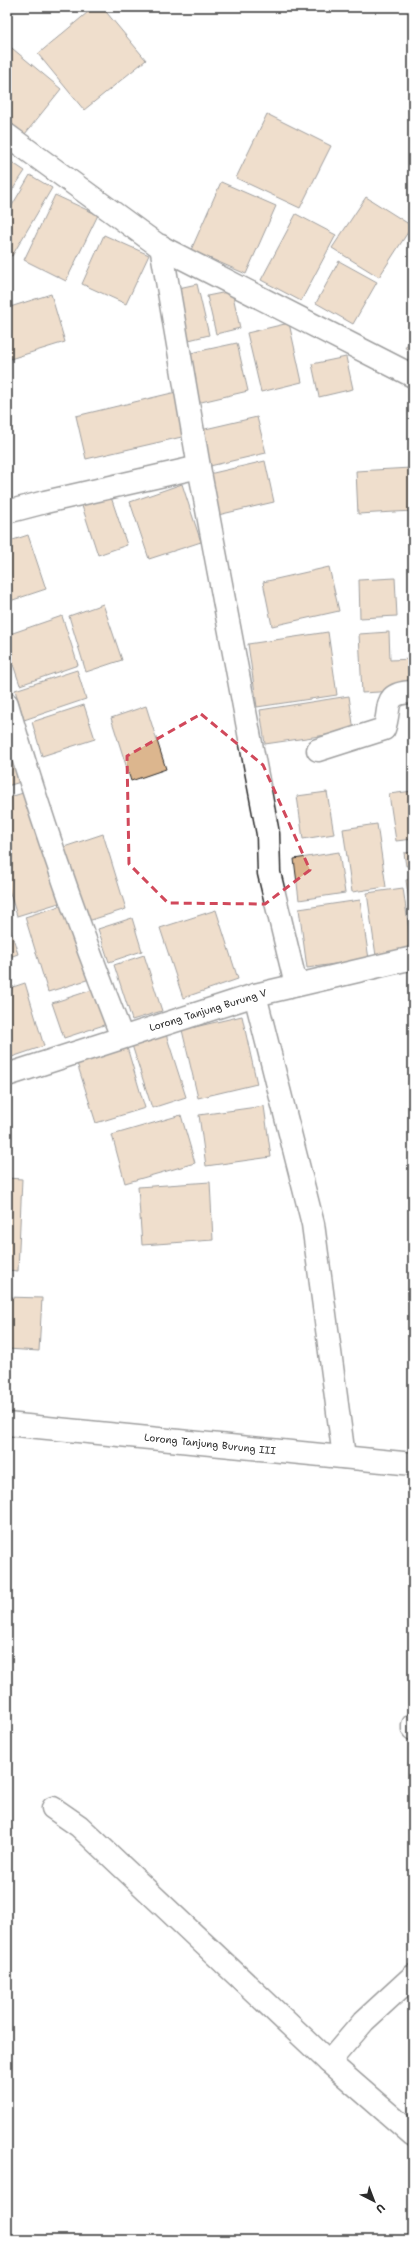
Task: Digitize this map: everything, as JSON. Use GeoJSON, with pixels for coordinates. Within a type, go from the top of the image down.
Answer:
{"type":"FeatureCollection","features":[{"type":"Feature","properties":{"kind":"street"},"geometry":{"type":"LineString","coordinates":[[7,135],[159,246],[413,376]]}},
{"type":"Feature","properties":{"kind":"street"},"geometry":{"type":"LineString","coordinates":[[161,246],[199,467],[268,834],[269,873],[296,985]]}},
{"type":"Feature","properties":{"kind":"street"},"geometry":{"type":"LineString","coordinates":[[7,512],[199,467]]}},
{"type":"Feature","properties":{"kind":"street"},"geometry":{"type":"LineString","coordinates":[[318,750],[384,729],[389,700],[393,696],[413,692]]}},
{"type":"Feature","properties":{"kind":"street"},"geometry":{"type":"LineString","coordinates":[[7,704],[32,789],[97,973],[122,1037]]}},
{"type":"Feature","properties":{"kind":"street","name":"Lorong Tanjung Burung V"},"geometry":{"type":"LineString","coordinates":[[7,1075],[255,995],[413,958]]}},
{"type":"Feature","properties":{"kind":"street"},"geometry":{"type":"LineString","coordinates":[[255,995],[313,1224],[344,1457]]}},
{"type":"Feature","properties":{"kind":"street","name":"Lorong Tanjung Burung III"},"geometry":{"type":"LineString","coordinates":[[7,1424],[413,1464]]}},
{"type":"Feature","properties":{"kind":"street"},"geometry":{"type":"LineString","coordinates":[[53,1808],[79,1826],[329,2062],[413,2135]]}},
{"type":"Feature","properties":{"kind":"street"},"geometry":{"type":"LineString","coordinates":[[329,2062],[364,2021],[413,1976]]}},
{"type":"Feature","properties":{"kind":"highlighted area"},"geometry":{"type":"Polygon","coordinates":[[[201,714],[263,765],[310,870],[265,904],[168,903],[129,864],[127,756],[201,714]]]}},
{"type":"Feature","properties":{"kind":"building"},"geometry":{"type":"Polygon","coordinates":[[[94,7],[102,7],[146,60],[84,110],[38,54],[94,7]]]}},
{"type":"Feature","properties":{"kind":"building"},"geometry":{"type":"Polygon","coordinates":[[[7,44],[61,89],[25,134],[7,120],[7,44]]]}},
{"type":"Feature","properties":{"kind":"building"},"geometry":{"type":"Polygon","coordinates":[[[267,114],[331,146],[300,208],[236,178],[267,114]]]}},
{"type":"Feature","properties":{"kind":"building"},"geometry":{"type":"Polygon","coordinates":[[[7,159],[25,171],[7,198],[7,159]]]}},
{"type":"Feature","properties":{"kind":"building"},"geometry":{"type":"Polygon","coordinates":[[[30,175],[52,188],[12,256],[7,254],[7,214],[30,175]]]}},
{"type":"Feature","properties":{"kind":"building"},"geometry":{"type":"Polygon","coordinates":[[[221,182],[276,206],[246,274],[191,250],[221,182]]]}},
{"type":"Feature","properties":{"kind":"building"},"geometry":{"type":"Polygon","coordinates":[[[55,195],[98,215],[66,281],[24,260],[55,195]]]}},
{"type":"Feature","properties":{"kind":"building"},"geometry":{"type":"Polygon","coordinates":[[[366,197],[412,226],[379,277],[332,248],[366,197]]]}},
{"type":"Feature","properties":{"kind":"building"},"geometry":{"type":"Polygon","coordinates":[[[296,214],[336,235],[301,301],[261,280],[296,214]]]}},
{"type":"Feature","properties":{"kind":"building"},"geometry":{"type":"Polygon","coordinates":[[[104,235],[149,255],[126,304],[82,284],[104,235]]]}},
{"type":"Feature","properties":{"kind":"building"},"geometry":{"type":"Polygon","coordinates":[[[339,261],[377,282],[353,324],[316,303],[339,261]]]}},
{"type":"Feature","properties":{"kind":"building"},"geometry":{"type":"Polygon","coordinates":[[[197,284],[209,335],[185,341],[174,289],[197,284]]]}},
{"type":"Feature","properties":{"kind":"building"},"geometry":{"type":"Polygon","coordinates":[[[232,291],[240,328],[216,334],[207,296],[232,291]]]}},
{"type":"Feature","properties":{"kind":"building"},"geometry":{"type":"Polygon","coordinates":[[[51,294],[65,342],[7,360],[7,308],[51,294]]]}},
{"type":"Feature","properties":{"kind":"building"},"geometry":{"type":"Polygon","coordinates":[[[289,323],[302,382],[261,392],[247,333],[289,323]]]}},
{"type":"Feature","properties":{"kind":"building"},"geometry":{"type":"Polygon","coordinates":[[[413,336],[413,352],[405,348],[413,336]]]}},
{"type":"Feature","properties":{"kind":"building"},"geometry":{"type":"Polygon","coordinates":[[[237,343],[248,391],[197,403],[186,354],[237,343]]]}},
{"type":"Feature","properties":{"kind":"building"},"geometry":{"type":"Polygon","coordinates":[[[346,357],[353,389],[319,397],[312,364],[346,357]]]}},
{"type":"Feature","properties":{"kind":"building"},"geometry":{"type":"Polygon","coordinates":[[[176,392],[186,436],[86,459],[76,416],[176,392]]]}},
{"type":"Feature","properties":{"kind":"building"},"geometry":{"type":"Polygon","coordinates":[[[257,417],[266,453],[210,466],[201,430],[257,417]]]}},
{"type":"Feature","properties":{"kind":"building"},"geometry":{"type":"Polygon","coordinates":[[[265,461],[274,502],[218,515],[209,474],[265,461]]]}},
{"type":"Feature","properties":{"kind":"building"},"geometry":{"type":"Polygon","coordinates":[[[411,468],[413,511],[358,514],[356,471],[411,468]]]}},
{"type":"Feature","properties":{"kind":"building"},"geometry":{"type":"Polygon","coordinates":[[[182,484],[201,542],[149,559],[130,502],[182,484]]]}},
{"type":"Feature","properties":{"kind":"building"},"geometry":{"type":"Polygon","coordinates":[[[110,494],[127,545],[98,555],[81,503],[110,494]]]}},
{"type":"Feature","properties":{"kind":"building"},"geometry":{"type":"Polygon","coordinates":[[[28,535],[46,589],[7,602],[7,542],[28,535]]]}},
{"type":"Feature","properties":{"kind":"building"},"geometry":{"type":"Polygon","coordinates":[[[329,567],[339,611],[272,626],[263,582],[329,567]]]}},
{"type":"Feature","properties":{"kind":"building"},"geometry":{"type":"Polygon","coordinates":[[[395,578],[397,616],[360,618],[359,580],[395,578]]]}},
{"type":"Feature","properties":{"kind":"building"},"geometry":{"type":"Polygon","coordinates":[[[103,604],[122,660],[86,672],[69,616],[103,604]]]}},
{"type":"Feature","properties":{"kind":"building"},"geometry":{"type":"Polygon","coordinates":[[[62,616],[78,665],[20,685],[7,647],[7,635],[62,616]]]}},
{"type":"Feature","properties":{"kind":"building"},"geometry":{"type":"Polygon","coordinates":[[[328,632],[337,695],[257,707],[248,644],[328,632]]]}},
{"type":"Feature","properties":{"kind":"building"},"geometry":{"type":"Polygon","coordinates":[[[389,632],[390,660],[413,659],[413,690],[362,693],[359,634],[389,632]]]}},
{"type":"Feature","properties":{"kind":"building"},"geometry":{"type":"Polygon","coordinates":[[[77,670],[86,699],[24,720],[15,690],[77,670]]]}},
{"type":"Feature","properties":{"kind":"building"},"geometry":{"type":"Polygon","coordinates":[[[349,696],[354,731],[265,744],[260,710],[349,696]]]}},
{"type":"Feature","properties":{"kind":"building"},"geometry":{"type":"Polygon","coordinates":[[[84,705],[95,739],[42,756],[32,722],[84,705]]]}},
{"type":"Feature","properties":{"kind":"building"},"geometry":{"type":"Polygon","coordinates":[[[146,706],[166,769],[131,781],[111,718],[146,706]]]}},
{"type":"Feature","properties":{"kind":"building"},"geometry":{"type":"Polygon","coordinates":[[[7,723],[24,781],[7,786],[7,723]]]}},
{"type":"Feature","properties":{"kind":"building"},"geometry":{"type":"Polygon","coordinates":[[[413,791],[413,839],[396,841],[389,794],[413,791]]]}},
{"type":"Feature","properties":{"kind":"building"},"geometry":{"type":"Polygon","coordinates":[[[26,792],[59,903],[17,916],[7,883],[7,798],[26,792]]]}},
{"type":"Feature","properties":{"kind":"building"},"geometry":{"type":"Polygon","coordinates":[[[327,792],[334,834],[303,839],[297,796],[327,792]]]}},
{"type":"Feature","properties":{"kind":"building"},"geometry":{"type":"Polygon","coordinates":[[[377,824],[386,887],[352,892],[343,829],[377,824]]]}},
{"type":"Feature","properties":{"kind":"building"},"geometry":{"type":"Polygon","coordinates":[[[103,834],[126,909],[85,922],[61,848],[103,834]]]}},
{"type":"Feature","properties":{"kind":"building"},"geometry":{"type":"Polygon","coordinates":[[[339,852],[345,893],[299,900],[294,859],[339,852]]]}},
{"type":"Feature","properties":{"kind":"building"},"geometry":{"type":"Polygon","coordinates":[[[413,852],[413,865],[406,866],[404,853],[413,852]]]}},
{"type":"Feature","properties":{"kind":"building"},"geometry":{"type":"Polygon","coordinates":[[[413,879],[413,930],[406,880],[413,879]]]}},
{"type":"Feature","properties":{"kind":"building"},"geometry":{"type":"Polygon","coordinates":[[[403,888],[412,951],[376,956],[367,893],[403,888]]]}},
{"type":"Feature","properties":{"kind":"building"},"geometry":{"type":"Polygon","coordinates":[[[360,900],[369,959],[307,968],[299,909],[360,900]]]}},
{"type":"Feature","properties":{"kind":"building"},"geometry":{"type":"Polygon","coordinates":[[[66,904],[90,979],[48,992],[25,917],[66,904]]]}},
{"type":"Feature","properties":{"kind":"building"},"geometry":{"type":"Polygon","coordinates":[[[216,910],[238,979],[183,998],[160,928],[216,910]]]}},
{"type":"Feature","properties":{"kind":"building"},"geometry":{"type":"Polygon","coordinates":[[[7,918],[18,954],[7,958],[7,918]]]}},
{"type":"Feature","properties":{"kind":"building"},"geometry":{"type":"Polygon","coordinates":[[[132,918],[142,951],[109,962],[98,929],[132,918]]]}},
{"type":"Feature","properties":{"kind":"building"},"geometry":{"type":"Polygon","coordinates":[[[144,955],[162,1011],[132,1020],[114,965],[144,955]]]}},
{"type":"Feature","properties":{"kind":"building"},"geometry":{"type":"Polygon","coordinates":[[[25,983],[44,1046],[9,1058],[7,1053],[7,989],[25,983]]]}},
{"type":"Feature","properties":{"kind":"building"},"geometry":{"type":"Polygon","coordinates":[[[95,989],[107,1024],[64,1038],[52,1003],[95,989]]]}},
{"type":"Feature","properties":{"kind":"building"},"geometry":{"type":"Polygon","coordinates":[[[242,1016],[257,1084],[198,1098],[182,1030],[242,1016]]]}},
{"type":"Feature","properties":{"kind":"building"},"geometry":{"type":"Polygon","coordinates":[[[165,1031],[186,1097],[152,1108],[131,1042],[165,1031]]]}},
{"type":"Feature","properties":{"kind":"building"},"geometry":{"type":"Polygon","coordinates":[[[126,1044],[145,1108],[96,1123],[76,1060],[126,1044]]]}},
{"type":"Feature","properties":{"kind":"building"},"geometry":{"type":"Polygon","coordinates":[[[264,1106],[271,1157],[206,1166],[199,1115],[264,1106]]]}},
{"type":"Feature","properties":{"kind":"building"},"geometry":{"type":"Polygon","coordinates":[[[181,1115],[195,1163],[125,1183],[112,1135],[181,1115]]]}},
{"type":"Feature","properties":{"kind":"building"},"geometry":{"type":"Polygon","coordinates":[[[7,1178],[22,1179],[18,1271],[7,1270],[7,1178]]]}},
{"type":"Feature","properties":{"kind":"building"},"geometry":{"type":"Polygon","coordinates":[[[210,1182],[213,1240],[142,1245],[138,1187],[210,1182]]]}},
{"type":"Feature","properties":{"kind":"building"},"geometry":{"type":"Polygon","coordinates":[[[7,1297],[42,1298],[39,1351],[7,1349],[7,1297]]]}}]}
